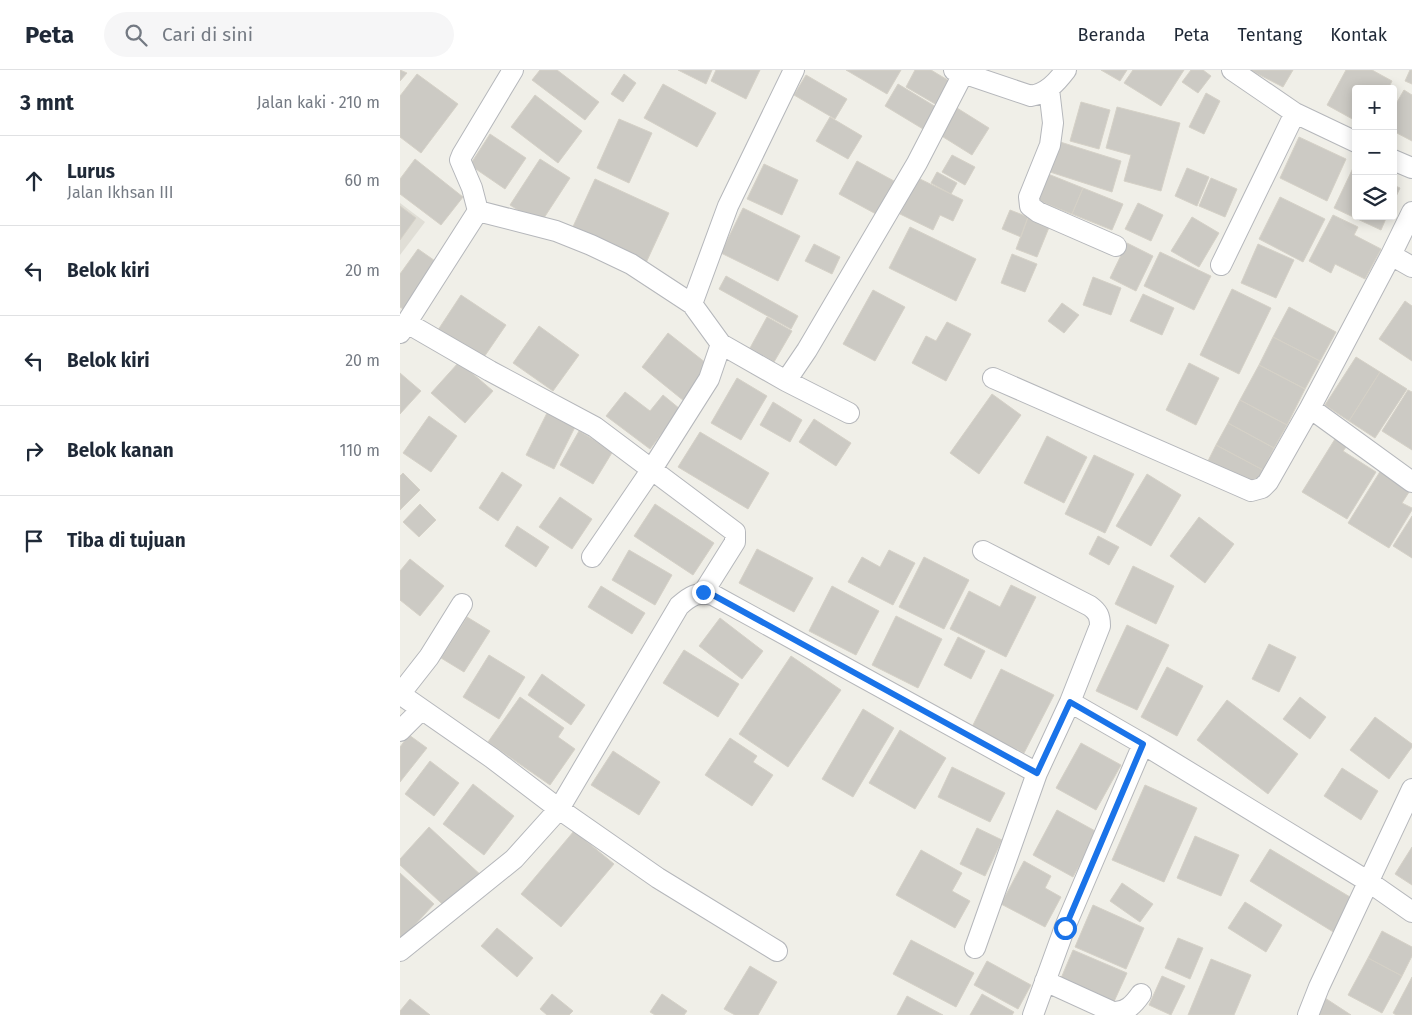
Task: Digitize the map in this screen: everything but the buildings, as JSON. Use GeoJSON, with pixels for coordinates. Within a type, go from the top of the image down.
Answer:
{"type":"FeatureCollection","features":[{"type":"Feature","properties":{"kind":"street"},"geometry":{"type":"LineString","coordinates":[[513,70],[460,160],[472,188],[478,211],[404,328],[490,371],[594,427],[735,532],[735,542],[703,592]]}},
{"type":"Feature","properties":{"kind":"street"},"geometry":{"type":"LineString","coordinates":[[692,304],[728,206],[794,70]]}},
{"type":"Feature","properties":{"kind":"street"},"geometry":{"type":"LineString","coordinates":[[786,381],[812,342],[917,163],[958,72],[1031,96],[1041,94],[1049,89],[1066,70]]}},
{"type":"Feature","properties":{"kind":"street"},"geometry":{"type":"LineString","coordinates":[[1232,70],[1295,113],[1352,140]]}},
{"type":"Feature","properties":{"kind":"street"},"geometry":{"type":"LineString","coordinates":[[1049,89],[1053,123],[1050,144],[1029,197],[1030,206],[1038,212],[1116,246]]}},
{"type":"Feature","properties":{"kind":"street"},"geometry":{"type":"LineString","coordinates":[[1221,265],[1295,113]]}},
{"type":"Feature","properties":{"kind":"street"},"geometry":{"type":"LineString","coordinates":[[1397,162],[1412,168]]}},
{"type":"Feature","properties":{"kind":"street"},"geometry":{"type":"LineString","coordinates":[[478,211],[556,231],[630,264],[692,304],[721,344],[786,381],[849,413]]}},
{"type":"Feature","properties":{"kind":"street"},"geometry":{"type":"LineString","coordinates":[[993,378],[1251,491],[1262,488],[1268,482],[1310,408],[1412,212]]}},
{"type":"Feature","properties":{"kind":"street"},"geometry":{"type":"LineString","coordinates":[[1391,255],[1412,267]]}},
{"type":"Feature","properties":{"kind":"street"},"geometry":{"type":"LineString","coordinates":[[592,557],[652,469],[709,378],[721,344]]}},
{"type":"Feature","properties":{"kind":"street"},"geometry":{"type":"LineString","coordinates":[[1310,408],[1412,482]]}},
{"type":"Feature","properties":{"kind":"street"},"geometry":{"type":"LineString","coordinates":[[975,948],[1037,773],[1070,702],[1100,626],[1100,617],[1090,606],[983,551]]}},
{"type":"Feature","properties":{"kind":"street"},"geometry":{"type":"LineString","coordinates":[[400,951],[514,859],[559,809],[679,606],[694,594],[703,592],[713,595],[1037,773]]}},
{"type":"Feature","properties":{"kind":"street"},"geometry":{"type":"LineString","coordinates":[[462,604],[429,657],[400,694],[658,878],[777,951]]}},
{"type":"Feature","properties":{"kind":"street"},"geometry":{"type":"LineString","coordinates":[[1070,702],[1143,744],[1368,882],[1412,912]]}},
{"type":"Feature","properties":{"kind":"street"},"geometry":{"type":"LineString","coordinates":[[400,731],[421,710]]}},
{"type":"Feature","properties":{"kind":"street"},"geometry":{"type":"LineString","coordinates":[[1033,1015],[1065,928],[1143,744]]}},
{"type":"Feature","properties":{"kind":"street"},"geometry":{"type":"LineString","coordinates":[[1308,1015],[1319,987],[1412,789]]}},
{"type":"Feature","properties":{"kind":"street"},"geometry":{"type":"LineString","coordinates":[[1045,981],[1113,1012],[1128,1009],[1134,1004],[1140,994]]}},
{"type":"Feature","properties":{"kind":"shaded area"},"geometry":{"type":"Polygon","coordinates":[[[400,203],[425,222],[400,255],[400,203]]]}},
{"type":"Feature","properties":{"kind":"route"},"geometry":{"type":"LineString","coordinates":[[703,592],[713,595],[793,638],[1037,773],[1070,702],[1143,744],[1065,928]]}}]}
